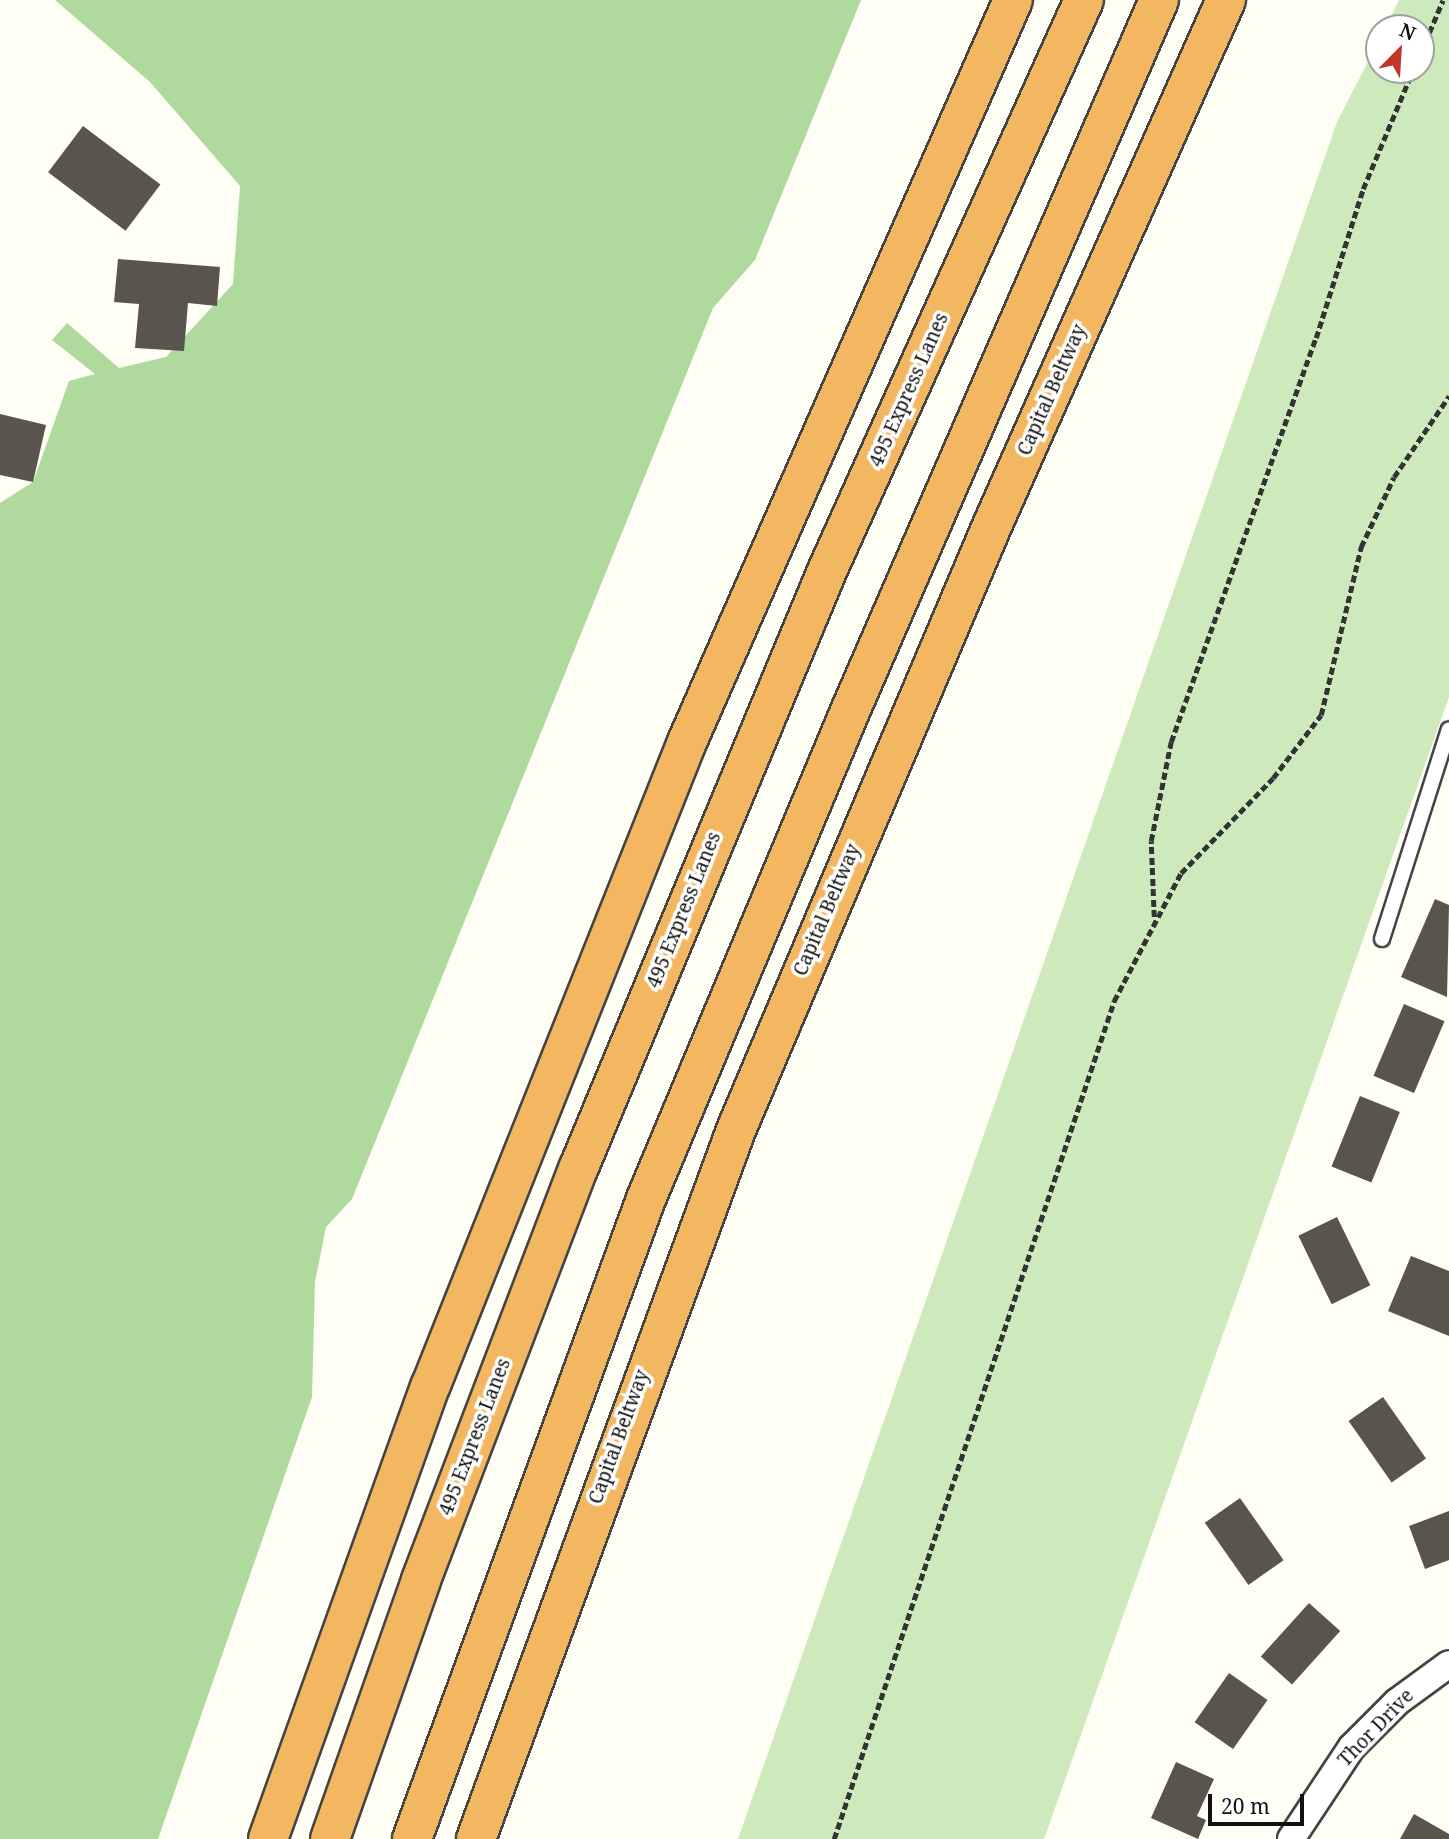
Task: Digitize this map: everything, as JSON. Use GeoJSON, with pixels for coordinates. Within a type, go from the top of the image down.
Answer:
{"type":"FeatureCollection","features":[{"type":"Feature","properties":{"kind":"highway"},"geometry":{"type":"LineString","coordinates":[[268,1839],[431,1385],[677,767],[1013,0]]}},
{"type":"Feature","properties":{"kind":"highway","name":"495 Express Lanes"},"geometry":{"type":"LineString","coordinates":[[330,1839],[421,1580],[584,1154],[827,571],[1084,0]]}},
{"type":"Feature","properties":{"kind":"highway"},"geometry":{"type":"LineString","coordinates":[[412,1839],[646,1199],[840,734],[1159,0]]}},
{"type":"Feature","properties":{"kind":"highway","name":"Capital Beltway"},"geometry":{"type":"LineString","coordinates":[[476,1839],[736,1130],[969,578],[1226,0]]}},
{"type":"Feature","properties":{"kind":"street","name":"Thor Drive"},"geometry":{"type":"LineString","coordinates":[[1291,1839],[1352,1747],[1397,1702],[1449,1664]]}},
{"type":"Feature","properties":{"kind":"lane"},"geometry":{"type":"LineString","coordinates":[[1382,939],[1449,729]]}},
{"type":"Feature","properties":{"kind":"path"},"geometry":{"type":"LineString","coordinates":[[1435,19],[1443,0]]}},
{"type":"Feature","properties":{"kind":"path"},"geometry":{"type":"LineString","coordinates":[[1154,918],[1151,841],[1171,742],[1316,338],[1363,189],[1407,84]]}},
{"type":"Feature","properties":{"kind":"path"},"geometry":{"type":"LineString","coordinates":[[834,1839],[1114,1001],[1154,918],[1181,873],[1273,778],[1321,715],[1361,547],[1394,477],[1449,396]]}},
{"type":"Feature","properties":{"kind":"green space"},"geometry":{"type":"Polygon","coordinates":[[[55,0],[861,0],[755,260],[713,308],[352,1199],[326,1227],[315,1282],[312,1397],[158,1839],[0,1839],[0,503],[33,482],[69,381],[95,374],[52,340],[67,323],[119,368],[166,357],[233,284],[240,186],[150,82],[55,0]]]}},
{"type":"Feature","properties":{"kind":"green space"},"geometry":{"type":"Polygon","coordinates":[[[1399,0],[1449,0],[1449,697],[1044,1839],[738,1839],[1337,122],[1365,67],[1365,84],[1435,84],[1435,14],[1392,14],[1399,0]]]}},
{"type":"Feature","properties":{"kind":"building"},"geometry":{"type":"Polygon","coordinates":[[[83,126],[160,184],[126,231],[48,172],[83,126]]]}},
{"type":"Feature","properties":{"kind":"building"},"geometry":{"type":"Polygon","coordinates":[[[118,259],[220,267],[217,306],[188,303],[184,351],[135,348],[139,304],[114,302],[118,259]]]}},
{"type":"Feature","properties":{"kind":"building"},"geometry":{"type":"Polygon","coordinates":[[[0,414],[46,425],[33,482],[0,475],[0,414]]]}},
{"type":"Feature","properties":{"kind":"building"},"geometry":{"type":"Polygon","coordinates":[[[1435,899],[1449,905],[1447,997],[1401,977],[1435,899]]]}},
{"type":"Feature","properties":{"kind":"building"},"geometry":{"type":"Polygon","coordinates":[[[1404,1004],[1445,1021],[1414,1093],[1374,1076],[1404,1004]]]}},
{"type":"Feature","properties":{"kind":"building"},"geometry":{"type":"Polygon","coordinates":[[[1360,1096],[1400,1112],[1371,1183],[1332,1166],[1360,1096]]]}},
{"type":"Feature","properties":{"kind":"building"},"geometry":{"type":"Polygon","coordinates":[[[1337,1217],[1370,1285],[1332,1304],[1298,1236],[1337,1217]]]}},
{"type":"Feature","properties":{"kind":"building"},"geometry":{"type":"Polygon","coordinates":[[[1411,1256],[1449,1271],[1449,1336],[1388,1311],[1411,1256]]]}},
{"type":"Feature","properties":{"kind":"building"},"geometry":{"type":"Polygon","coordinates":[[[1383,1397],[1426,1458],[1392,1483],[1349,1421],[1383,1397]]]}},
{"type":"Feature","properties":{"kind":"building"},"geometry":{"type":"Polygon","coordinates":[[[1240,1498],[1284,1560],[1248,1585],[1205,1523],[1240,1498]]]}},
{"type":"Feature","properties":{"kind":"building"},"geometry":{"type":"Polygon","coordinates":[[[1449,1511],[1449,1560],[1425,1569],[1409,1526],[1449,1511]]]}},
{"type":"Feature","properties":{"kind":"building"},"geometry":{"type":"Polygon","coordinates":[[[1309,1603],[1340,1631],[1292,1685],[1261,1657],[1309,1603]]]}},
{"type":"Feature","properties":{"kind":"building"},"geometry":{"type":"Polygon","coordinates":[[[1229,1673],[1268,1700],[1233,1749],[1195,1722],[1229,1673]]]}},
{"type":"Feature","properties":{"kind":"building"},"geometry":{"type":"Polygon","coordinates":[[[1176,1762],[1214,1779],[1197,1816],[1206,1820],[1198,1839],[1151,1818],[1176,1762]]]}},
{"type":"Feature","properties":{"kind":"building"},"geometry":{"type":"Polygon","coordinates":[[[1414,1814],[1449,1834],[1449,1839],[1400,1839],[1414,1814]]]}}]}
